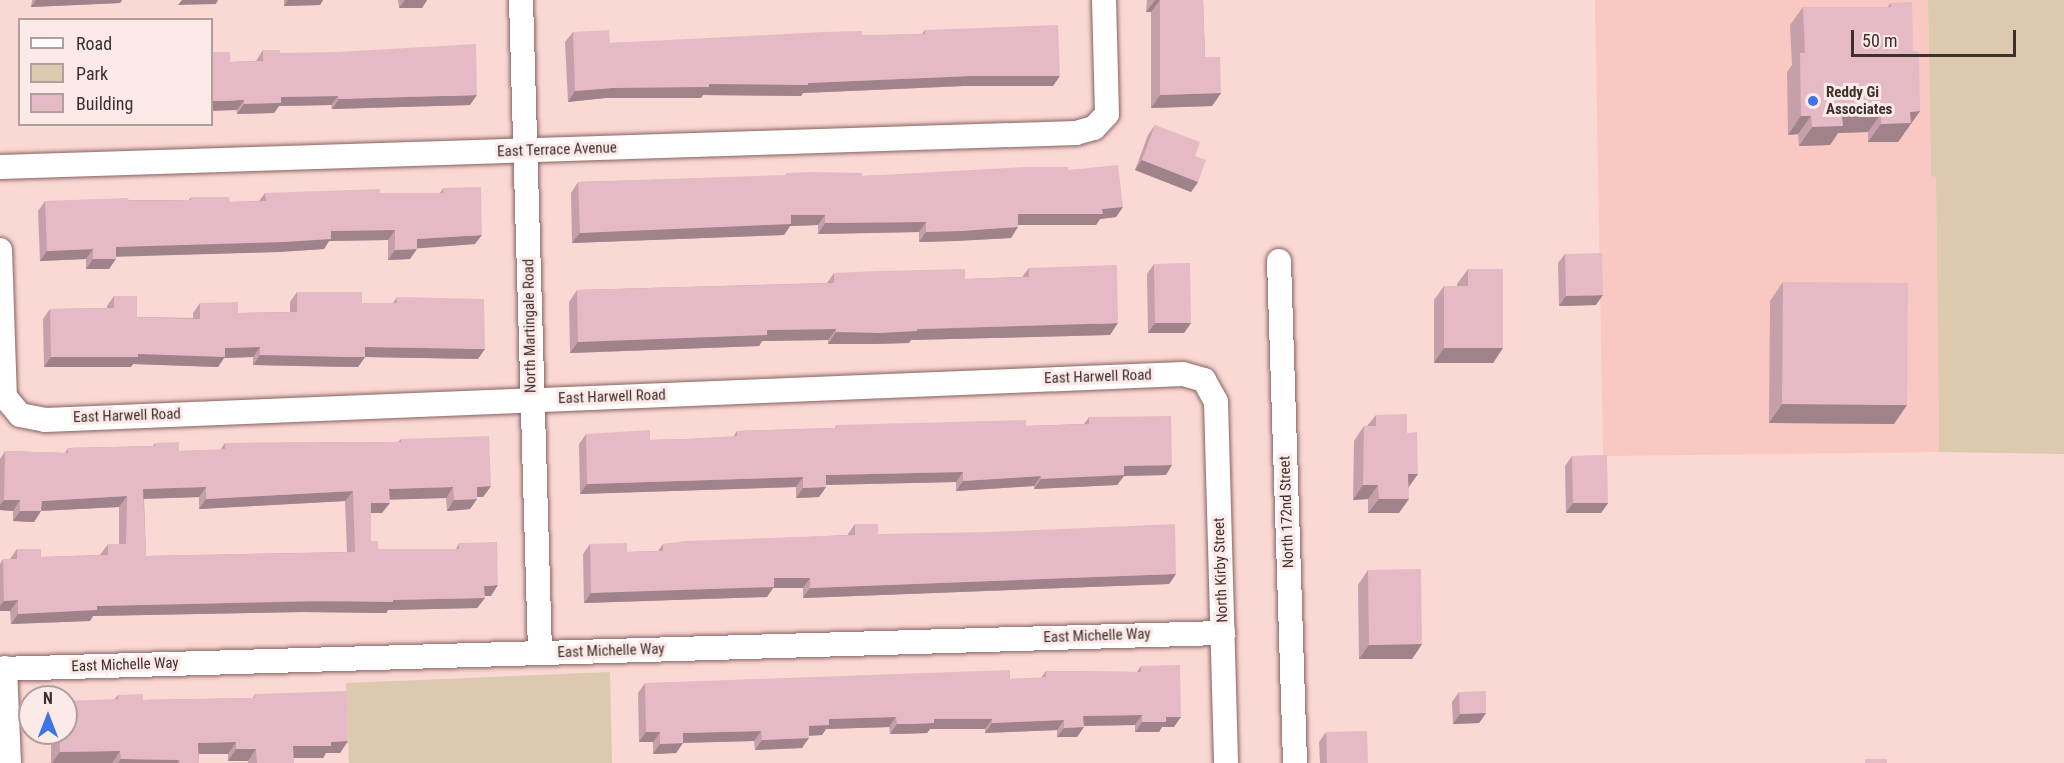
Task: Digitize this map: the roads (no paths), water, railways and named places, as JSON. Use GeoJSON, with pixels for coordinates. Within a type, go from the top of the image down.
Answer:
{"type":"FeatureCollection","features":[{"type":"Feature","properties":{"kind":"street","name":"North Martingale Road"},"geometry":{"type":"LineString","coordinates":[[521,0],[540,653]]}},
{"type":"Feature","properties":{"kind":"street","name":"East Terrace Avenue"},"geometry":{"type":"LineString","coordinates":[[0,167],[1076,133],[1094,128],[1107,114],[1104,0]]}},
{"type":"Feature","properties":{"kind":"street","name":"East Harwell Road"},"geometry":{"type":"LineString","coordinates":[[0,250],[5,397],[20,415],[45,420],[1183,374],[1204,380]]}},
{"type":"Feature","properties":{"kind":"street","name":"North 172nd Street"},"geometry":{"type":"LineString","coordinates":[[1279,261],[1295,763]]}},
{"type":"Feature","properties":{"kind":"street","name":"North Kirby Street"},"geometry":{"type":"LineString","coordinates":[[1204,380],[1216,402],[1226,763]]}},
{"type":"Feature","properties":{"kind":"street","name":"East Michelle Way"},"geometry":{"type":"LineString","coordinates":[[3,669],[1222,633]]}},
{"type":"Feature","properties":{"kind":"street"},"geometry":{"type":"LineString","coordinates":[[3,669],[9,763]]}},
{"type":"Feature","properties":{"kind":"place","name":"Reddy Gi Associates"},"geometry":{"type":"Point","coordinates":[1813,101]}}]}
